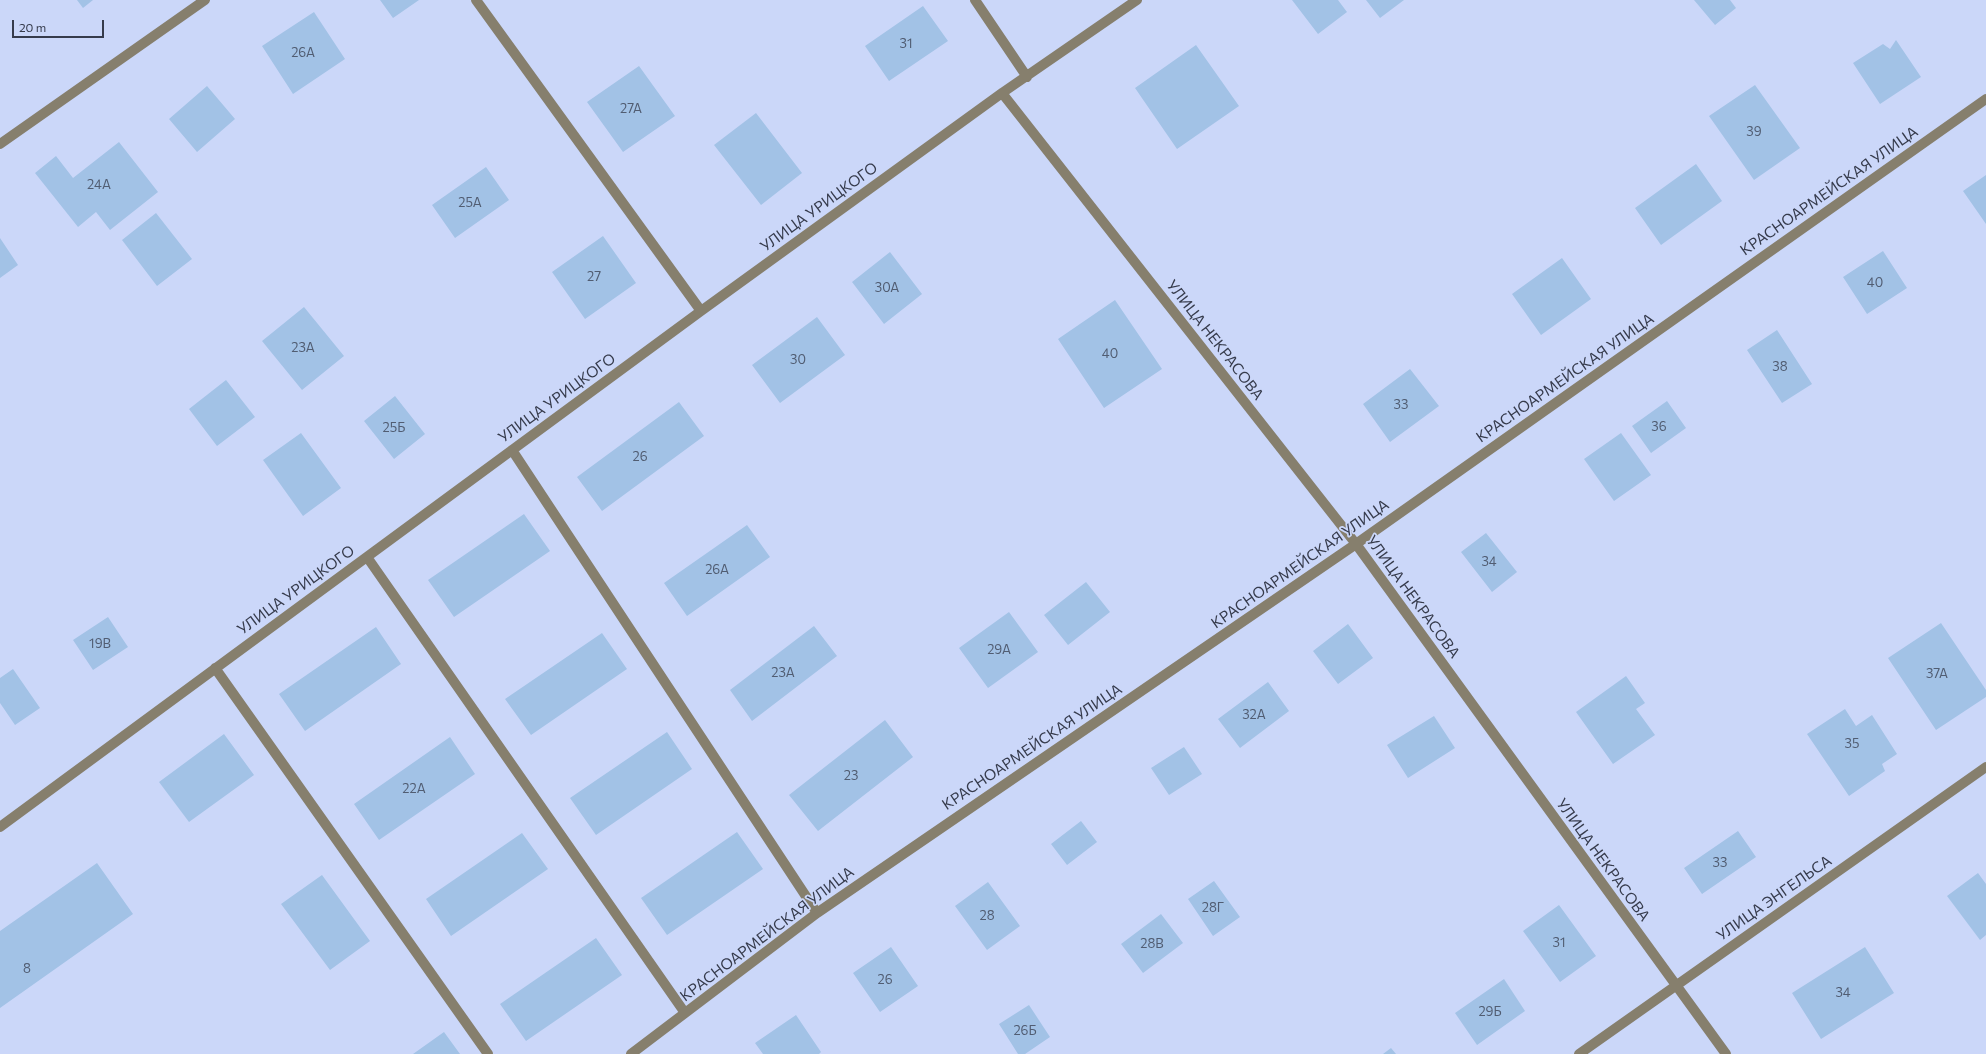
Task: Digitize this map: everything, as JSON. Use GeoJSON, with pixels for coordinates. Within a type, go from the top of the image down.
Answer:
{"type":"FeatureCollection","features":[{"type":"Feature","properties":{"kind":"street"},"geometry":{"type":"LineString","coordinates":[[0,144],[205,0]]}},
{"type":"Feature","properties":{"kind":"street"},"geometry":{"type":"LineString","coordinates":[[476,0],[701,311]]}},
{"type":"Feature","properties":{"kind":"street"},"geometry":{"type":"LineString","coordinates":[[975,0],[1027,77]]}},
{"type":"Feature","properties":{"kind":"street","name":"УЛИЦА УРИЦКОГО"},"geometry":{"type":"LineString","coordinates":[[0,827],[701,311],[1002,93],[1137,0]]}},
{"type":"Feature","properties":{"kind":"street","name":"УЛИЦА НЕКРАСОВА"},"geometry":{"type":"LineString","coordinates":[[1002,93],[1356,544],[1726,1054]]}},
{"type":"Feature","properties":{"kind":"street","name":"КРАСНОАРМЕЙСКАЯ УЛИЦА"},"geometry":{"type":"LineString","coordinates":[[631,1054],[817,913],[1356,544],[1986,99]]}},
{"type":"Feature","properties":{"kind":"street"},"geometry":{"type":"LineString","coordinates":[[512,450],[817,913]]}},
{"type":"Feature","properties":{"kind":"street"},"geometry":{"type":"LineString","coordinates":[[367,557],[685,1014]]}},
{"type":"Feature","properties":{"kind":"street"},"geometry":{"type":"LineString","coordinates":[[215,668],[488,1054]]}},
{"type":"Feature","properties":{"kind":"street","name":"УЛИЦА ЭНГЕЛЬСА"},"geometry":{"type":"LineString","coordinates":[[1579,1054],[1986,766]]}},
{"type":"Feature","properties":{"kind":"building"},"geometry":{"type":"Polygon","coordinates":[[[77,0],[93,0],[83,8],[77,0]]]}},
{"type":"Feature","properties":{"kind":"building"},"geometry":{"type":"Polygon","coordinates":[[[380,0],[419,0],[393,18],[380,0]]]}},
{"type":"Feature","properties":{"kind":"building"},"geometry":{"type":"Polygon","coordinates":[[[1292,0],[1338,0],[1347,12],[1318,34],[1292,0]]]}},
{"type":"Feature","properties":{"kind":"building"},"geometry":{"type":"Polygon","coordinates":[[[1366,0],[1404,0],[1380,18],[1366,0]]]}},
{"type":"Feature","properties":{"kind":"building"},"geometry":{"type":"Polygon","coordinates":[[[1694,0],[1730,0],[1736,8],[1715,25],[1694,0]]]}},
{"type":"Feature","properties":{"kind":"building"},"geometry":{"type":"Polygon","coordinates":[[[923,6],[948,41],[889,81],[865,46],[923,6]]]}},
{"type":"Feature","properties":{"kind":"building"},"geometry":{"type":"Polygon","coordinates":[[[314,12],[345,59],[293,94],[262,46],[314,12]]]}},
{"type":"Feature","properties":{"kind":"building"},"geometry":{"type":"Polygon","coordinates":[[[1896,40],[1921,77],[1880,104],[1853,63],[1883,44],[1890,49],[1896,40]]]}},
{"type":"Feature","properties":{"kind":"building"},"geometry":{"type":"Polygon","coordinates":[[[1196,45],[1239,106],[1177,149],[1135,88],[1196,45]]]}},
{"type":"Feature","properties":{"kind":"building"},"geometry":{"type":"Polygon","coordinates":[[[639,66],[675,116],[623,152],[587,102],[639,66]]]}},
{"type":"Feature","properties":{"kind":"building"},"geometry":{"type":"Polygon","coordinates":[[[1755,85],[1800,148],[1754,180],[1709,116],[1755,85]]]}},
{"type":"Feature","properties":{"kind":"building"},"geometry":{"type":"Polygon","coordinates":[[[207,86],[235,119],[197,152],[169,119],[207,86]]]}},
{"type":"Feature","properties":{"kind":"building"},"geometry":{"type":"Polygon","coordinates":[[[756,113],[802,173],[761,205],[714,145],[756,113]]]}},
{"type":"Feature","properties":{"kind":"building"},"geometry":{"type":"Polygon","coordinates":[[[119,142],[158,192],[110,230],[96,212],[78,227],[35,173],[56,156],[73,178],[119,142]]]}},
{"type":"Feature","properties":{"kind":"building"},"geometry":{"type":"Polygon","coordinates":[[[1696,164],[1722,201],[1661,245],[1635,208],[1696,164]]]}},
{"type":"Feature","properties":{"kind":"building"},"geometry":{"type":"Polygon","coordinates":[[[486,167],[509,200],[455,238],[432,205],[486,167]]]}},
{"type":"Feature","properties":{"kind":"building"},"geometry":{"type":"Polygon","coordinates":[[[1986,175],[1986,224],[1963,191],[1986,175]]]}},
{"type":"Feature","properties":{"kind":"building"},"geometry":{"type":"Polygon","coordinates":[[[156,213],[192,259],[157,286],[122,240],[156,213]]]}},
{"type":"Feature","properties":{"kind":"building"},"geometry":{"type":"Polygon","coordinates":[[[603,236],[636,283],[585,319],[552,272],[603,236]]]}},
{"type":"Feature","properties":{"kind":"building"},"geometry":{"type":"Polygon","coordinates":[[[0,238],[18,265],[0,278],[0,238]]]}},
{"type":"Feature","properties":{"kind":"building"},"geometry":{"type":"Polygon","coordinates":[[[1883,251],[1907,288],[1867,314],[1843,277],[1883,251]]]}},
{"type":"Feature","properties":{"kind":"building"},"geometry":{"type":"Polygon","coordinates":[[[890,252],[922,294],[884,324],[852,282],[890,252]]]}},
{"type":"Feature","properties":{"kind":"building"},"geometry":{"type":"Polygon","coordinates":[[[1562,258],[1591,299],[1541,335],[1512,294],[1562,258]]]}},
{"type":"Feature","properties":{"kind":"building"},"geometry":{"type":"Polygon","coordinates":[[[1115,300],[1162,369],[1104,408],[1058,339],[1115,300]]]}},
{"type":"Feature","properties":{"kind":"building"},"geometry":{"type":"Polygon","coordinates":[[[304,307],[344,356],[302,390],[262,341],[304,307]]]}},
{"type":"Feature","properties":{"kind":"building"},"geometry":{"type":"Polygon","coordinates":[[[817,317],[845,355],[780,403],[752,365],[817,317]]]}},
{"type":"Feature","properties":{"kind":"building"},"geometry":{"type":"Polygon","coordinates":[[[1777,330],[1812,384],[1782,403],[1747,350],[1777,330]]]}},
{"type":"Feature","properties":{"kind":"building"},"geometry":{"type":"Polygon","coordinates":[[[1410,369],[1439,406],[1390,442],[1363,404],[1410,369]]]}},
{"type":"Feature","properties":{"kind":"building"},"geometry":{"type":"Polygon","coordinates":[[[226,380],[255,417],[217,446],[189,409],[226,380]]]}},
{"type":"Feature","properties":{"kind":"building"},"geometry":{"type":"Polygon","coordinates":[[[395,396],[425,434],[394,459],[364,421],[395,396]]]}},
{"type":"Feature","properties":{"kind":"building"},"geometry":{"type":"Polygon","coordinates":[[[1667,401],[1686,428],[1651,453],[1632,426],[1667,401]]]}},
{"type":"Feature","properties":{"kind":"building"},"geometry":{"type":"Polygon","coordinates":[[[679,402],[704,436],[602,511],[577,477],[679,402]]]}},
{"type":"Feature","properties":{"kind":"building"},"geometry":{"type":"Polygon","coordinates":[[[301,433],[341,488],[303,516],[263,460],[301,433]]]}},
{"type":"Feature","properties":{"kind":"building"},"geometry":{"type":"Polygon","coordinates":[[[1621,433],[1651,475],[1614,501],[1584,459],[1621,433]]]}},
{"type":"Feature","properties":{"kind":"building"},"geometry":{"type":"Polygon","coordinates":[[[524,514],[550,551],[454,617],[428,580],[524,514]]]}},
{"type":"Feature","properties":{"kind":"building"},"geometry":{"type":"Polygon","coordinates":[[[747,525],[770,557],[687,616],[664,583],[747,525]]]}},
{"type":"Feature","properties":{"kind":"building"},"geometry":{"type":"Polygon","coordinates":[[[1486,533],[1517,572],[1492,592],[1461,552],[1486,533]]]}},
{"type":"Feature","properties":{"kind":"building"},"geometry":{"type":"Polygon","coordinates":[[[1086,582],[1110,612],[1068,645],[1044,615],[1086,582]]]}},
{"type":"Feature","properties":{"kind":"building"},"geometry":{"type":"Polygon","coordinates":[[[1009,612],[1038,652],[988,688],[959,648],[1009,612]]]}},
{"type":"Feature","properties":{"kind":"building"},"geometry":{"type":"Polygon","coordinates":[[[108,617],[128,647],[93,670],[73,640],[108,617]]]}},
{"type":"Feature","properties":{"kind":"building"},"geometry":{"type":"Polygon","coordinates":[[[1941,623],[1986,690],[1986,697],[1936,730],[1888,658],[1941,623]]]}},
{"type":"Feature","properties":{"kind":"building"},"geometry":{"type":"Polygon","coordinates":[[[1348,624],[1373,658],[1338,684],[1313,651],[1348,624]]]}},
{"type":"Feature","properties":{"kind":"building"},"geometry":{"type":"Polygon","coordinates":[[[814,626],[837,656],[752,721],[730,690],[814,626]]]}},
{"type":"Feature","properties":{"kind":"building"},"geometry":{"type":"Polygon","coordinates":[[[376,627],[401,664],[305,731],[279,694],[376,627]]]}},
{"type":"Feature","properties":{"kind":"building"},"geometry":{"type":"Polygon","coordinates":[[[602,633],[627,669],[531,735],[505,699],[602,633]]]}},
{"type":"Feature","properties":{"kind":"building"},"geometry":{"type":"Polygon","coordinates":[[[13,669],[40,708],[15,725],[0,703],[0,678],[13,669]]]}},
{"type":"Feature","properties":{"kind":"building"},"geometry":{"type":"Polygon","coordinates":[[[1626,676],[1645,703],[1636,709],[1655,735],[1613,764],[1576,712],[1626,676]]]}},
{"type":"Feature","properties":{"kind":"building"},"geometry":{"type":"Polygon","coordinates":[[[1268,682],[1289,711],[1240,748],[1218,719],[1268,682]]]}},
{"type":"Feature","properties":{"kind":"building"},"geometry":{"type":"Polygon","coordinates":[[[1845,709],[1856,726],[1872,715],[1897,754],[1882,764],[1885,771],[1849,796],[1807,734],[1845,709]]]}},
{"type":"Feature","properties":{"kind":"building"},"geometry":{"type":"Polygon","coordinates":[[[1434,716],[1455,748],[1408,778],[1387,745],[1434,716]]]}},
{"type":"Feature","properties":{"kind":"building"},"geometry":{"type":"Polygon","coordinates":[[[885,720],[913,757],[818,831],[789,795],[885,720]]]}},
{"type":"Feature","properties":{"kind":"building"},"geometry":{"type":"Polygon","coordinates":[[[667,732],[692,769],[596,835],[570,798],[667,732]]]}},
{"type":"Feature","properties":{"kind":"building"},"geometry":{"type":"Polygon","coordinates":[[[224,734],[254,775],[189,822],[159,782],[224,734]]]}},
{"type":"Feature","properties":{"kind":"building"},"geometry":{"type":"Polygon","coordinates":[[[450,737],[475,774],[379,840],[354,804],[450,737]]]}},
{"type":"Feature","properties":{"kind":"building"},"geometry":{"type":"Polygon","coordinates":[[[1184,747],[1202,774],[1169,795],[1151,768],[1184,747]]]}},
{"type":"Feature","properties":{"kind":"building"},"geometry":{"type":"Polygon","coordinates":[[[1081,821],[1097,842],[1067,865],[1051,844],[1081,821]]]}},
{"type":"Feature","properties":{"kind":"building"},"geometry":{"type":"Polygon","coordinates":[[[1738,831],[1756,857],[1702,894],[1684,868],[1738,831]]]}},
{"type":"Feature","properties":{"kind":"building"},"geometry":{"type":"Polygon","coordinates":[[[737,832],[763,869],[667,935],[641,898],[737,832]]]}},
{"type":"Feature","properties":{"kind":"building"},"geometry":{"type":"Polygon","coordinates":[[[522,833],[548,869],[451,936],[426,899],[522,833]]]}},
{"type":"Feature","properties":{"kind":"building"},"geometry":{"type":"Polygon","coordinates":[[[97,863],[133,914],[0,1008],[0,931],[97,863]]]}},
{"type":"Feature","properties":{"kind":"building"},"geometry":{"type":"Polygon","coordinates":[[[1978,873],[1986,884],[1986,935],[1980,940],[1947,896],[1978,873]]]}},
{"type":"Feature","properties":{"kind":"building"},"geometry":{"type":"Polygon","coordinates":[[[322,875],[370,941],[330,970],[281,904],[322,875]]]}},
{"type":"Feature","properties":{"kind":"building"},"geometry":{"type":"Polygon","coordinates":[[[1214,881],[1240,917],[1213,936],[1188,899],[1214,881]]]}},
{"type":"Feature","properties":{"kind":"building"},"geometry":{"type":"Polygon","coordinates":[[[988,882],[1020,926],[987,950],[955,906],[988,882]]]}},
{"type":"Feature","properties":{"kind":"building"},"geometry":{"type":"Polygon","coordinates":[[[1559,905],[1596,956],[1560,982],[1523,931],[1559,905]]]}},
{"type":"Feature","properties":{"kind":"building"},"geometry":{"type":"Polygon","coordinates":[[[1161,914],[1183,943],[1143,973],[1121,944],[1161,914]]]}},
{"type":"Feature","properties":{"kind":"building"},"geometry":{"type":"Polygon","coordinates":[[[596,938],[622,975],[526,1041],[500,1004],[596,938]]]}},
{"type":"Feature","properties":{"kind":"building"},"geometry":{"type":"Polygon","coordinates":[[[891,947],[918,986],[880,1012],[853,973],[891,947]]]}},
{"type":"Feature","properties":{"kind":"building"},"geometry":{"type":"Polygon","coordinates":[[[1865,947],[1894,993],[1821,1039],[1792,993],[1865,947]]]}},
{"type":"Feature","properties":{"kind":"building"},"geometry":{"type":"Polygon","coordinates":[[[1504,979],[1525,1011],[1477,1045],[1455,1013],[1504,979]]]}},
{"type":"Feature","properties":{"kind":"building"},"geometry":{"type":"Polygon","coordinates":[[[1029,1005],[1050,1037],[1025,1054],[1018,1054],[999,1024],[1029,1005]]]}},
{"type":"Feature","properties":{"kind":"building"},"geometry":{"type":"Polygon","coordinates":[[[796,1015],[821,1052],[819,1054],[763,1054],[755,1043],[796,1015]]]}},
{"type":"Feature","properties":{"kind":"building"},"geometry":{"type":"Polygon","coordinates":[[[444,1032],[460,1054],[413,1054],[444,1032]]]}},
{"type":"Feature","properties":{"kind":"building"},"geometry":{"type":"Polygon","coordinates":[[[1391,1048],[1396,1054],[1383,1054],[1391,1048]]]}}]}
